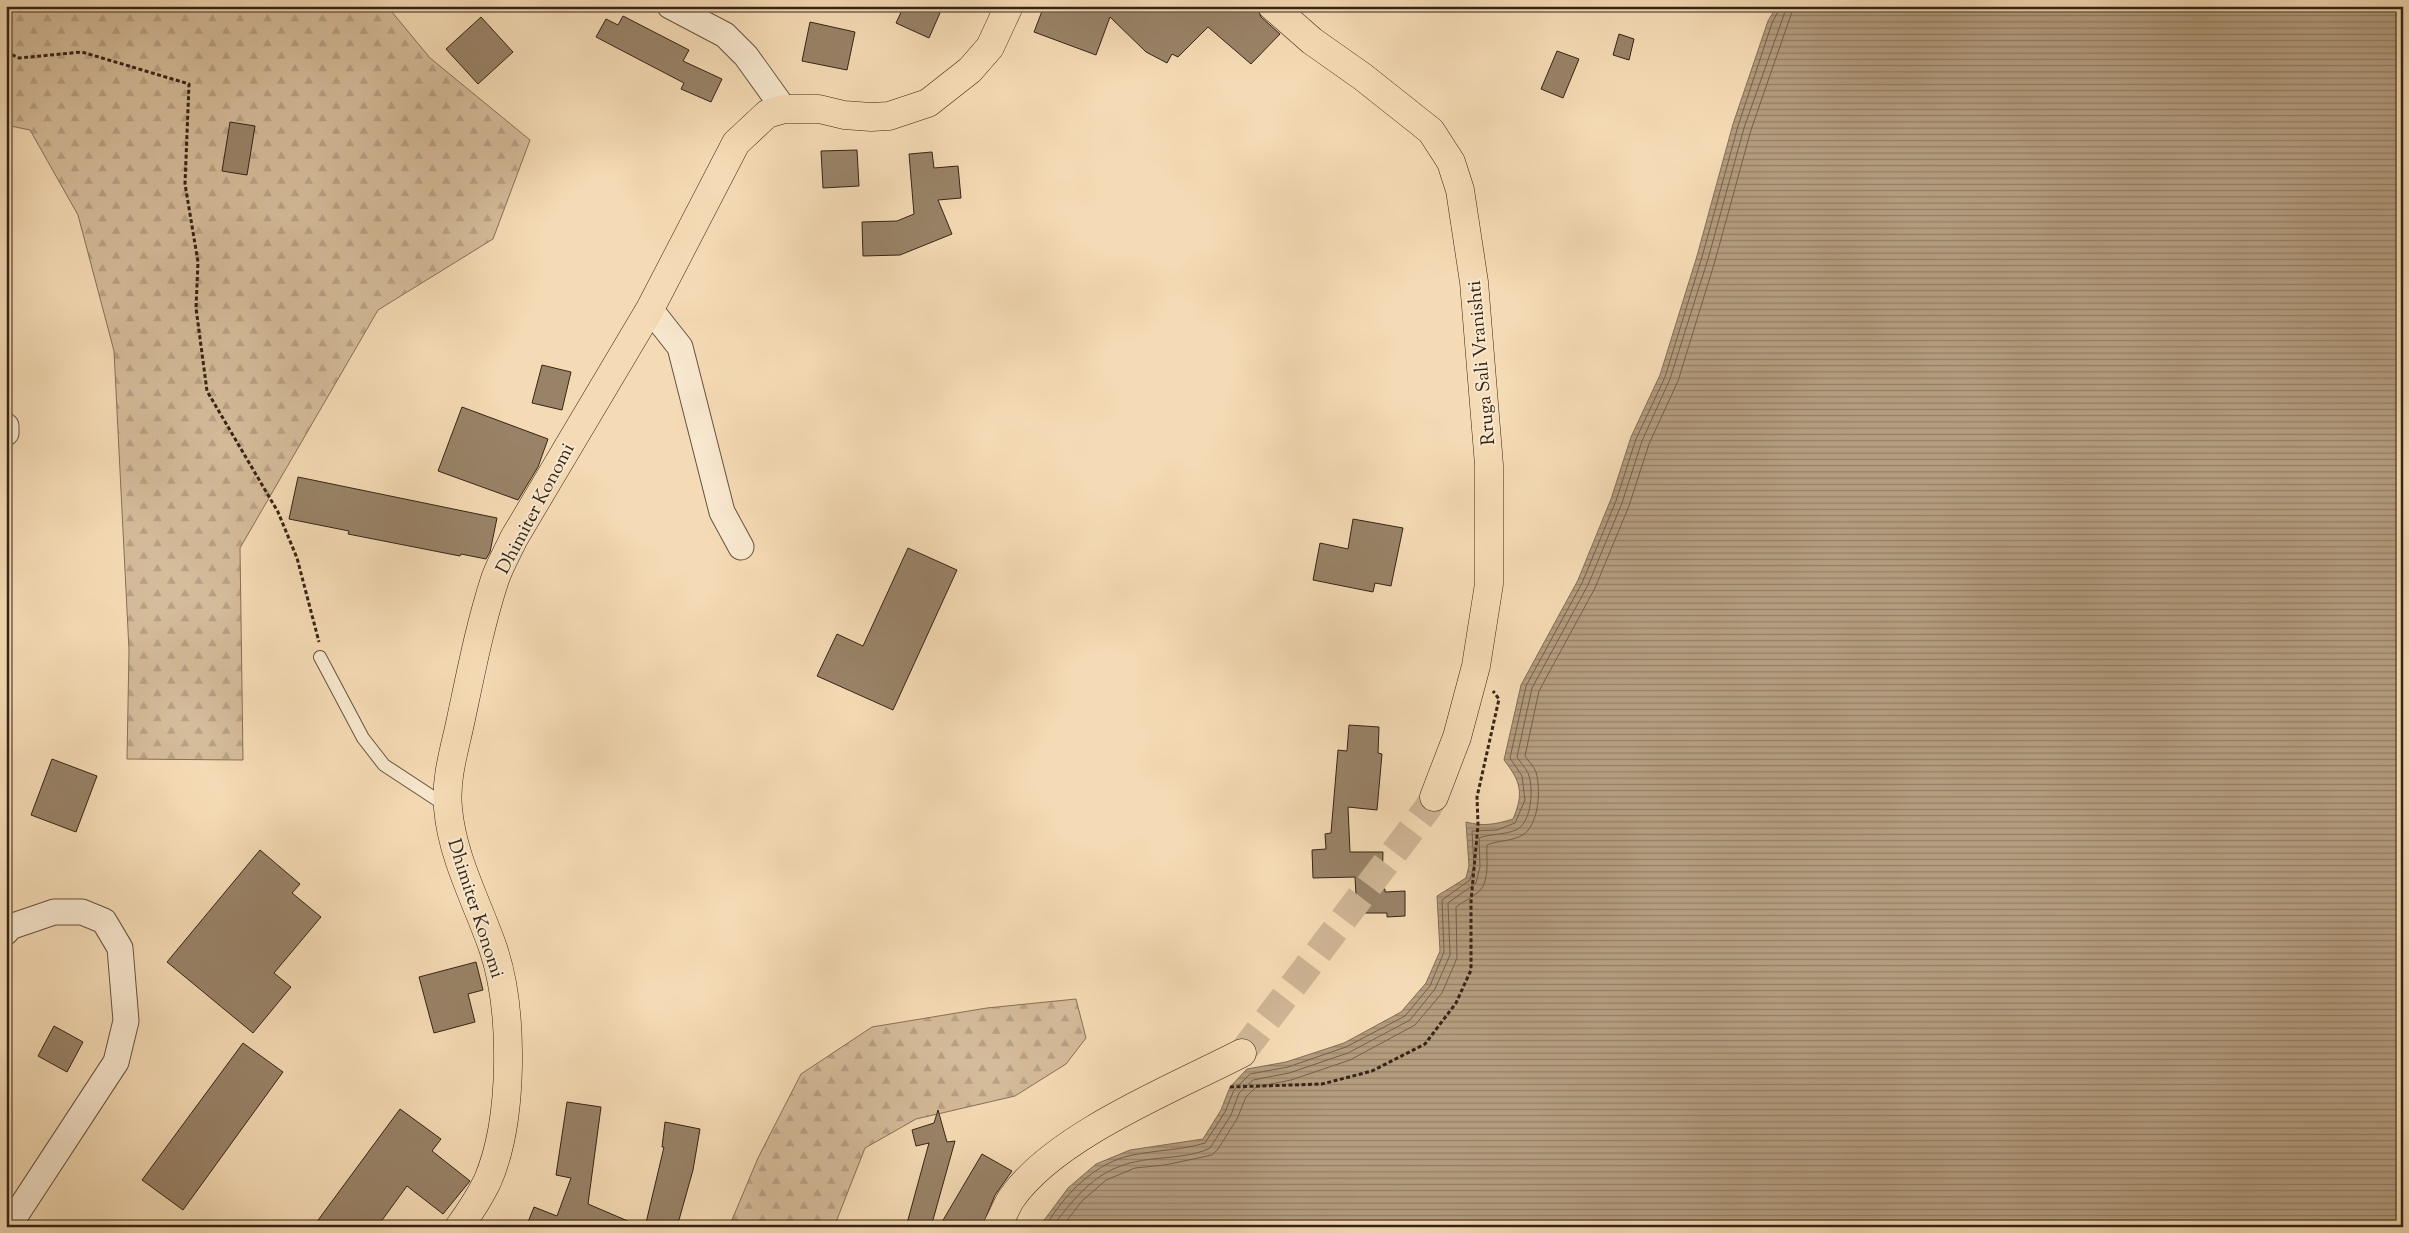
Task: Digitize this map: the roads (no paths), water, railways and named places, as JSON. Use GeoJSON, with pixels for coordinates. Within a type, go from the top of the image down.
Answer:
{"type":"FeatureCollection","features":[{"type":"Feature","properties":{"kind":"main road","name":"Dhimiter Konomi"},"geometry":{"type":"LineString","coordinates":[[459,1227],[474,1206],[488,1180],[494,1160],[500,1133],[509,1054],[504,986],[494,949],[452,836],[448,808],[448,778],[483,621],[496,578],[514,538],[650,309],[736,143],[767,114],[784,109],[819,109],[844,115],[870,117],[889,116],[928,103],[970,70],[990,47],[1008,6]]}},
{"type":"Feature","properties":{"kind":"main road","name":"Rruga Sali Vranishti"},"geometry":{"type":"LineString","coordinates":[[1285,11],[1431,131],[1451,162],[1460,190],[1474,282],[1489,465],[1489,584],[1476,666],[1457,737],[1434,797]]}},
{"type":"Feature","properties":{"kind":"main road"},"geometry":{"type":"LineString","coordinates":[[998,1227],[1011,1199],[1046,1162],[1109,1120],[1242,1053]]}},
{"type":"Feature","properties":{"kind":"street"},"geometry":{"type":"LineString","coordinates":[[670,6],[725,35],[746,56],[784,109]]}},
{"type":"Feature","properties":{"kind":"street"},"geometry":{"type":"LineString","coordinates":[[650,309],[680,347],[722,512],[741,547]]}},
{"type":"Feature","properties":{"kind":"street"},"geometry":{"type":"LineString","coordinates":[[6,426],[6,433]]}},
{"type":"Feature","properties":{"kind":"street"},"geometry":{"type":"LineString","coordinates":[[6,932],[10,927],[54,912],[82,912],[104,921],[120,948],[126,1021],[116,1062],[8,1227]]}},
{"type":"Feature","properties":{"kind":"lane"},"geometry":{"type":"LineString","coordinates":[[320,656],[363,738],[384,765],[448,808]]}},
{"type":"Feature","properties":{"kind":"water"},"geometry":{"type":"Polygon","coordinates":[[[1777,6],[2403,6],[2403,1227],[1039,1227],[1068,1188],[1096,1164],[1130,1150],[1203,1139],[1221,1110],[1230,1087],[1247,1069],[1286,1062],[1344,1043],[1401,1012],[1426,983],[1440,951],[1437,896],[1466,878],[1469,866],[1466,822],[1484,825],[1513,819],[1519,802],[1519,788],[1514,775],[1504,760],[1521,685],[1578,580],[1611,499],[1631,437],[1660,375],[1697,256],[1733,124],[1768,21],[1777,6]]]}},
{"type":"Feature","properties":{"kind":"tunnel"},"geometry":{"type":"LineString","coordinates":[[1242,1053],[1427,809],[1434,797]]}}]}
